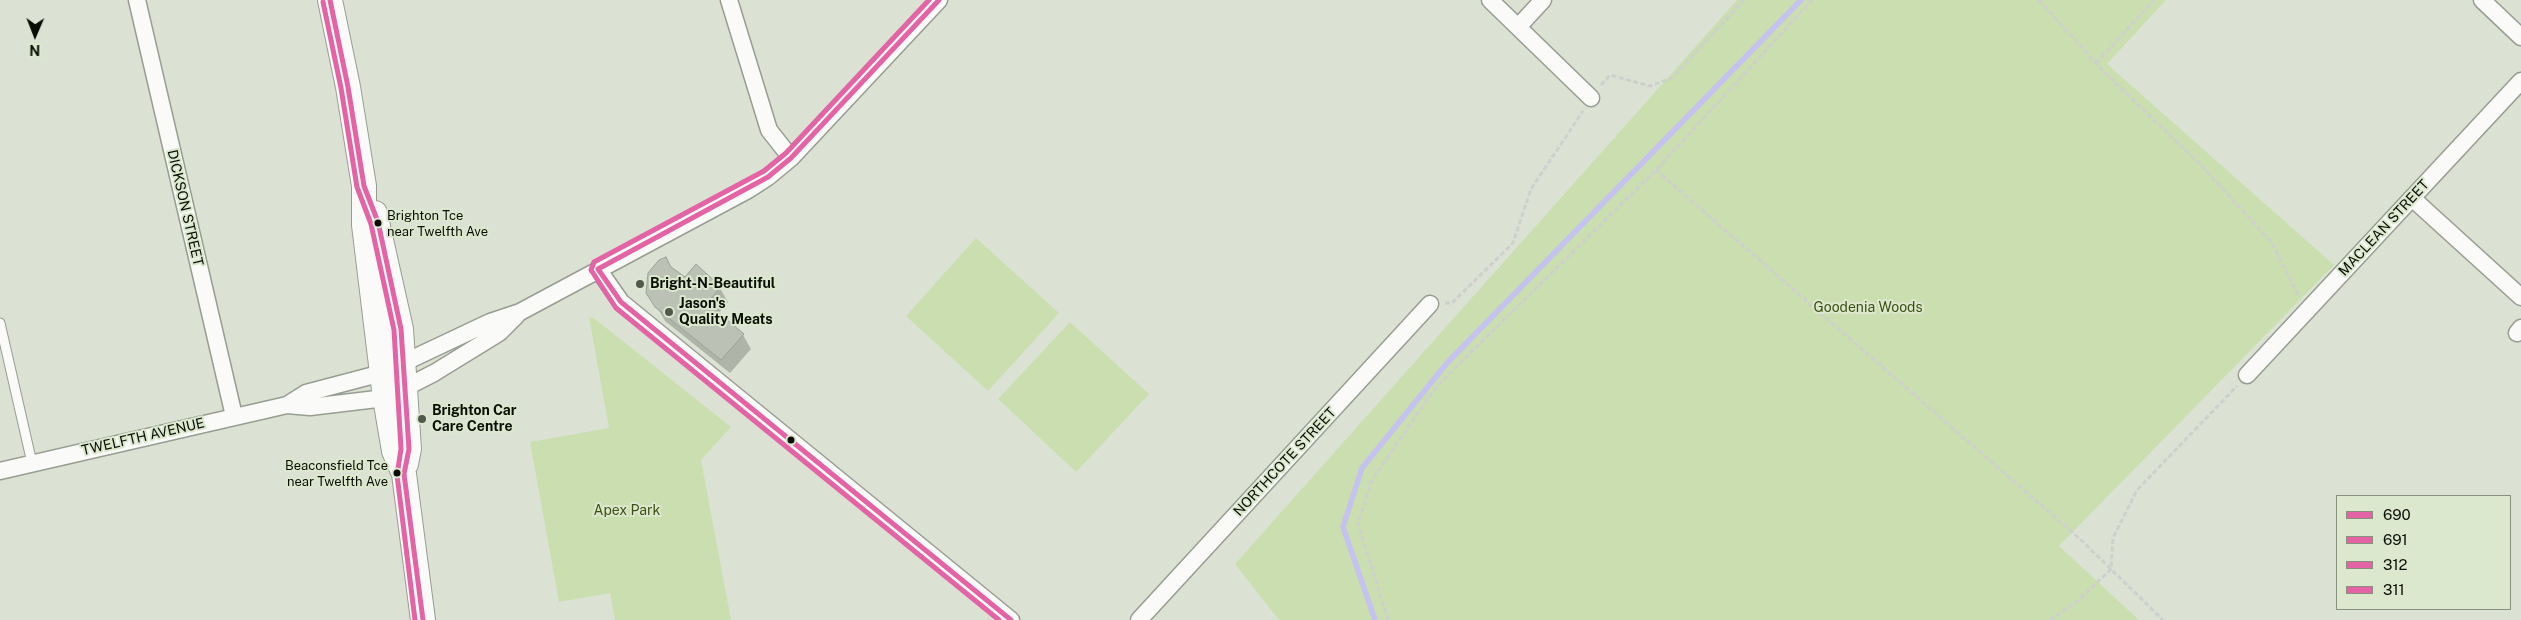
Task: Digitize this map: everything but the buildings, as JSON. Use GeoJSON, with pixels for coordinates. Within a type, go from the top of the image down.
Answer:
{"type":"FeatureCollection","features":[{"type":"Feature","properties":{"kind":"main road"},"geometry":{"type":"LineString","coordinates":[[330,0],[348,87],[364,186],[364,225],[382,373],[395,394]]}},
{"type":"Feature","properties":{"kind":"main road"},"geometry":{"type":"LineString","coordinates":[[364,186],[378,222],[400,329],[404,364],[395,394],[394,452],[404,474],[423,620]]}},
{"type":"Feature","properties":{"kind":"street","name":"DICKSON STREET"},"geometry":{"type":"LineString","coordinates":[[137,0],[234,416]]}},
{"type":"Feature","properties":{"kind":"street"},"geometry":{"type":"LineString","coordinates":[[729,0],[770,130],[791,158]]}},
{"type":"Feature","properties":{"kind":"street"},"geometry":{"type":"LineString","coordinates":[[395,394],[499,333],[520,312],[748,190],[768,177],[791,158],[939,0]]}},
{"type":"Feature","properties":{"kind":"street"},"geometry":{"type":"LineString","coordinates":[[1490,0],[1591,98]]}},
{"type":"Feature","properties":{"kind":"street"},"geometry":{"type":"LineString","coordinates":[[1518,27],[1543,0]]}},
{"type":"Feature","properties":{"kind":"street"},"geometry":{"type":"LineString","coordinates":[[2482,0],[2521,37]]}},
{"type":"Feature","properties":{"kind":"street","name":"MACLEAN STREET"},"geometry":{"type":"LineString","coordinates":[[2247,375],[2521,81]]}},
{"type":"Feature","properties":{"kind":"street"},"geometry":{"type":"LineString","coordinates":[[2412,198],[2521,297]]}},
{"type":"Feature","properties":{"kind":"street"},"geometry":{"type":"LineString","coordinates":[[598,269],[621,302],[1011,620]]}},
{"type":"Feature","properties":{"kind":"street","name":"NORTHCOTE STREET"},"geometry":{"type":"LineString","coordinates":[[1139,620],[1430,304]]}},
{"type":"Feature","properties":{"kind":"street","name":"TWELFTH AVENUE"},"geometry":{"type":"LineString","coordinates":[[287,405],[306,393],[382,373],[490,322],[520,312]]}},
{"type":"Feature","properties":{"kind":"street","name":"TWELFTH AVENUE"},"geometry":{"type":"LineString","coordinates":[[0,471],[287,405],[310,407],[395,394]]}},
{"type":"Feature","properties":{"kind":"lane"},"geometry":{"type":"LineString","coordinates":[[0,323],[32,464]]}},
{"type":"Feature","properties":{"kind":"path"},"geometry":{"type":"LineString","coordinates":[[1430,304],[1452,303],[1513,243],[1532,189],[1591,98],[1610,75],[1650,86],[1672,78],[1744,0]]}},
{"type":"Feature","properties":{"kind":"path"},"geometry":{"type":"LineString","coordinates":[[1388,620],[1358,524],[1372,480],[1436,387],[1656,170],[1812,0]]}},
{"type":"Feature","properties":{"kind":"path"},"geometry":{"type":"LineString","coordinates":[[2039,0],[2096,63],[2201,165],[2272,243],[2307,311]]}},
{"type":"Feature","properties":{"kind":"path"},"geometry":{"type":"LineString","coordinates":[[2096,63],[2154,0]]}},
{"type":"Feature","properties":{"kind":"path"},"geometry":{"type":"LineString","coordinates":[[1656,170],[2080,538],[2163,620]]}},
{"type":"Feature","properties":{"kind":"path"},"geometry":{"type":"LineString","coordinates":[[2050,620],[2080,599],[2111,569],[2113,538],[2137,490],[2247,375]]}},
{"type":"Feature","properties":{"kind":"green space","name":"Goodenia Woods"},"geometry":{"type":"Polygon","coordinates":[[[1737,0],[2166,0],[2107,64],[2334,265],[2059,546],[2139,620],[1279,620],[1235,564],[1737,0]]]}},
{"type":"Feature","properties":{"kind":"green space"},"geometry":{"type":"Polygon","coordinates":[[[976,238],[1059,313],[988,391],[906,316],[976,238]]]}},
{"type":"Feature","properties":{"kind":"green space","name":"Apex Park"},"geometry":{"type":"Polygon","coordinates":[[[589,317],[595,319],[731,427],[701,460],[731,620],[615,620],[610,593],[559,602],[530,442],[609,428],[589,317]]]}},
{"type":"Feature","properties":{"kind":"green space"},"geometry":{"type":"Polygon","coordinates":[[[1070,322],[1149,394],[1076,472],[998,399],[1070,322]]]}},
{"type":"Feature","properties":{"kind":"waterway"},"geometry":{"type":"LineString","coordinates":[[1375,620],[1343,527],[1362,468],[1447,363],[1801,0]]}},
{"type":"Feature","properties":{"kind":"transit line","name":"690"},"geometry":{"type":"LineString","coordinates":[[330,0],[348,87],[364,186],[378,222],[401,329],[409,449],[404,474],[423,620]]}},
{"type":"Feature","properties":{"kind":"transit line","name":"311"},"geometry":{"type":"LineString","coordinates":[[929,0],[786,153],[764,171],[594,262],[591,270],[616,308],[999,620]]}},
{"type":"Feature","properties":{"kind":"transit line","name":"312"},"geometry":{"type":"LineString","coordinates":[[939,0],[791,158],[768,177],[598,269],[621,302],[1011,620]]}},
{"type":"Feature","properties":{"kind":"transit line","name":"691"},"geometry":{"type":"LineString","coordinates":[[323,2],[341,88],[357,187],[371,224],[394,330],[401,449],[397,475],[415,620]]}},
{"type":"Feature","properties":{"kind":"place","name":"Brighton Tce near Twelfth Ave"},"geometry":{"type":"Point","coordinates":[378,223]}},
{"type":"Feature","properties":{"kind":"place","name":"Bright-N-Beautiful"},"geometry":{"type":"Point","coordinates":[640,284]}},
{"type":"Feature","properties":{"kind":"place","name":"Jason's Quality Meats"},"geometry":{"type":"Point","coordinates":[669,312]}},
{"type":"Feature","properties":{"kind":"place","name":"Brighton Car Care Centre"},"geometry":{"type":"Point","coordinates":[422,419]}},
{"type":"Feature","properties":{"kind":"place","name":"Beaconsfield Tce near Twelfth Ave"},"geometry":{"type":"Point","coordinates":[397,473]}}]}
